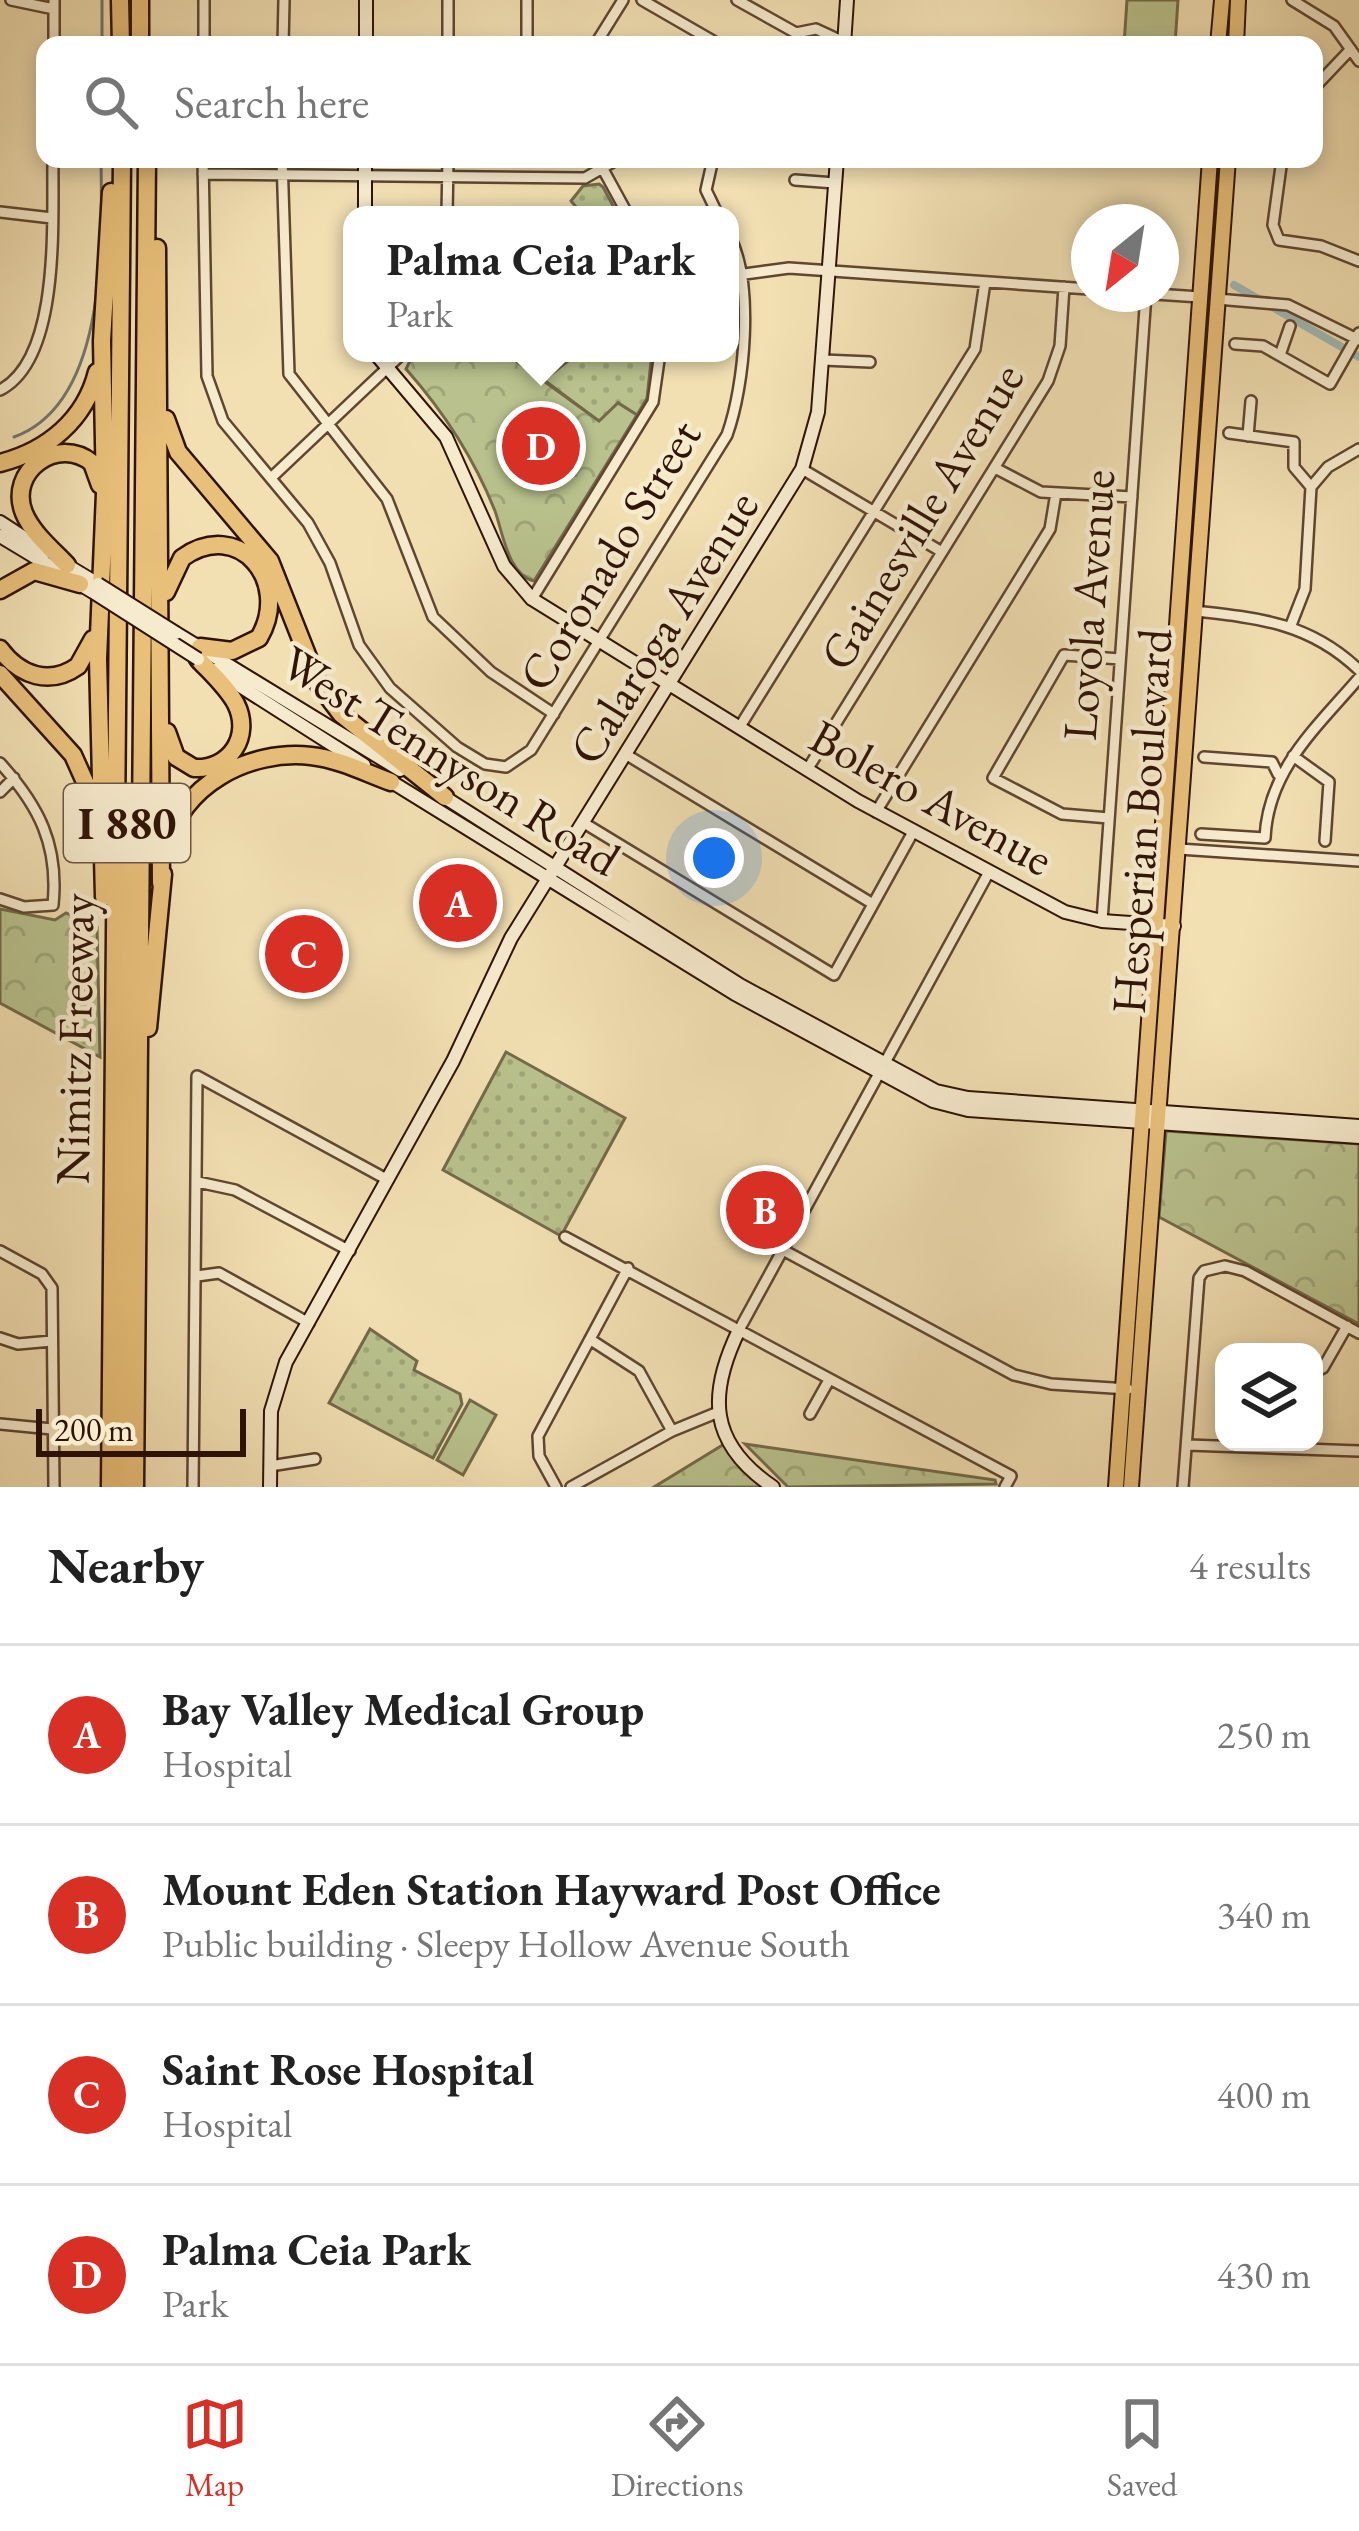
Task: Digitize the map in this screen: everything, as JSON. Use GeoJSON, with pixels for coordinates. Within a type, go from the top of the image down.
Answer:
{"type":"FeatureCollection","features":[{"type":"Feature","properties":{"kind":"highway"},"geometry":{"type":"LineString","coordinates":[[123,36],[131,1]]}},
{"type":"Feature","properties":{"kind":"highway"},"geometry":{"type":"LineString","coordinates":[[131,1],[138,36]]}},
{"type":"Feature","properties":{"kind":"highway"},"geometry":{"type":"LineString","coordinates":[[0,649],[17,666],[40,677],[71,671],[92,644],[93,589],[105,528],[102,341],[118,168]]}},
{"type":"Feature","properties":{"kind":"highway","name":"Nimitz Freeway"},"geometry":{"type":"LineString","coordinates":[[110,1487],[119,168]]}},
{"type":"Feature","properties":{"kind":"highway","name":"I 880"},"geometry":{"type":"LineString","coordinates":[[122,1487],[143,168]]}},
{"type":"Feature","properties":{"kind":"highway"},"geometry":{"type":"LineString","coordinates":[[138,1057],[148,1025],[161,884],[161,407],[144,168]]}},
{"type":"Feature","properties":{"kind":"highway","name":"Nimitz Freeway"},"geometry":{"type":"LineString","coordinates":[[135,1487],[144,168]]}},
{"type":"Feature","properties":{"kind":"highway"},"geometry":{"type":"LineString","coordinates":[[0,463],[49,442],[77,415],[91,393],[102,341]]}},
{"type":"Feature","properties":{"kind":"highway"},"geometry":{"type":"LineString","coordinates":[[161,407],[178,452],[270,561],[320,685],[364,736],[445,797]]}},
{"type":"Feature","properties":{"kind":"highway"},"geometry":{"type":"LineString","coordinates":[[67,565],[26,518],[21,490],[30,469],[57,453],[87,459],[98,474],[105,528]]}},
{"type":"Feature","properties":{"kind":"highway"},"geometry":{"type":"LineString","coordinates":[[161,604],[177,566],[198,549],[229,547],[259,566],[272,600],[260,638],[232,650],[199,653]]}},
{"type":"Feature","properties":{"kind":"highway"},"geometry":{"type":"LineString","coordinates":[[0,590],[34,572],[93,589]]}},
{"type":"Feature","properties":{"kind":"highway"},"geometry":{"type":"LineString","coordinates":[[93,589],[105,952],[113,968]]}},
{"type":"Feature","properties":{"kind":"highway"},"geometry":{"type":"LineString","coordinates":[[161,683],[168,741],[176,758],[194,768],[223,762],[236,748],[242,722],[231,696],[199,653]]}},
{"type":"Feature","properties":{"kind":"highway"},"geometry":{"type":"LineString","coordinates":[[0,674],[83,770],[100,826]]}},
{"type":"Feature","properties":{"kind":"highway"},"geometry":{"type":"LineString","coordinates":[[161,884],[170,838],[182,811],[202,789],[235,769],[272,757],[310,755],[392,782]]}},
{"type":"Feature","properties":{"kind":"main road"},"geometry":{"type":"LineString","coordinates":[[1219,36],[1222,0]]}},
{"type":"Feature","properties":{"kind":"main road"},"geometry":{"type":"LineString","coordinates":[[1236,36],[1238,0]]}},
{"type":"Feature","properties":{"kind":"main road","name":"Hesperian Boulevard"},"geometry":{"type":"LineString","coordinates":[[1131,1487],[1180,849],[1186,610],[1209,168]]}},
{"type":"Feature","properties":{"kind":"main road","name":"Hesperian Boulevard"},"geometry":{"type":"LineString","coordinates":[[1116,1487],[1157,925],[1227,168]]}},
{"type":"Feature","properties":{"kind":"street"},"geometry":{"type":"LineString","coordinates":[[0,11],[8,0],[54,4],[54,36]]}},
{"type":"Feature","properties":{"kind":"street"},"geometry":{"type":"LineString","coordinates":[[204,0],[204,36]]}},
{"type":"Feature","properties":{"kind":"street"},"geometry":{"type":"LineString","coordinates":[[283,36],[284,0]]}},
{"type":"Feature","properties":{"kind":"street"},"geometry":{"type":"LineString","coordinates":[[366,0],[366,36]]}},
{"type":"Feature","properties":{"kind":"street"},"geometry":{"type":"LineString","coordinates":[[448,0],[448,36]]}},
{"type":"Feature","properties":{"kind":"street"},"geometry":{"type":"LineString","coordinates":[[527,0],[527,36]]}},
{"type":"Feature","properties":{"kind":"street"},"geometry":{"type":"LineString","coordinates":[[601,36],[623,0]]}},
{"type":"Feature","properties":{"kind":"street"},"geometry":{"type":"LineString","coordinates":[[642,0],[704,36]]}},
{"type":"Feature","properties":{"kind":"street"},"geometry":{"type":"LineString","coordinates":[[737,0],[796,33],[816,29],[829,36]]}},
{"type":"Feature","properties":{"kind":"street"},"geometry":{"type":"LineString","coordinates":[[845,36],[847,0]]}},
{"type":"Feature","properties":{"kind":"street"},"geometry":{"type":"LineString","coordinates":[[1292,2],[1334,26],[1359,61]]}},
{"type":"Feature","properties":{"kind":"street"},"geometry":{"type":"LineString","coordinates":[[695,36],[697,32]]}},
{"type":"Feature","properties":{"kind":"street"},"geometry":{"type":"LineString","coordinates":[[1323,78],[1350,50]]}},
{"type":"Feature","properties":{"kind":"street"},"geometry":{"type":"LineString","coordinates":[[0,391],[26,370],[38,347],[53,168]]}},
{"type":"Feature","properties":{"kind":"street"},"geometry":{"type":"LineString","coordinates":[[202,168],[208,376],[223,421],[272,478],[393,362]]}},
{"type":"Feature","properties":{"kind":"street"},"geometry":{"type":"LineString","coordinates":[[282,168],[286,360],[297,389],[387,499],[434,617],[491,671],[554,714]]}},
{"type":"Feature","properties":{"kind":"street"},"geometry":{"type":"LineString","coordinates":[[364,168],[365,206]]}},
{"type":"Feature","properties":{"kind":"street"},"geometry":{"type":"LineString","coordinates":[[447,206],[448,168]]}},
{"type":"Feature","properties":{"kind":"street"},"geometry":{"type":"LineString","coordinates":[[526,168],[526,177]]}},
{"type":"Feature","properties":{"kind":"street"},"geometry":{"type":"LineString","coordinates":[[202,174],[585,178],[608,168]]}},
{"type":"Feature","properties":{"kind":"street"},"geometry":{"type":"LineString","coordinates":[[711,168],[706,190],[714,206]]}},
{"type":"Feature","properties":{"kind":"street","name":"Calaroga Avenue"},"geometry":{"type":"LineString","coordinates":[[270,1487],[276,1388],[453,1061],[498,960],[802,469],[816,428],[836,168]]}},
{"type":"Feature","properties":{"kind":"street"},"geometry":{"type":"LineString","coordinates":[[1281,168],[1273,225],[1279,240],[1321,245],[1359,260]]}},
{"type":"Feature","properties":{"kind":"street"},"geometry":{"type":"LineString","coordinates":[[604,171],[623,206]]}},
{"type":"Feature","properties":{"kind":"street"},"geometry":{"type":"LineString","coordinates":[[795,180],[835,183]]}},
{"type":"Feature","properties":{"kind":"street"},"geometry":{"type":"LineString","coordinates":[[0,212],[52,218]]}},
{"type":"Feature","properties":{"kind":"street","name":"Coronado Street"},"geometry":{"type":"LineString","coordinates":[[739,263],[743,274],[739,347]]}},
{"type":"Feature","properties":{"kind":"street"},"geometry":{"type":"LineString","coordinates":[[739,275],[789,268],[1071,288]]}},
{"type":"Feature","properties":{"kind":"street"},"geometry":{"type":"LineString","coordinates":[[740,728],[975,349],[985,282]]}},
{"type":"Feature","properties":{"kind":"street","name":"Gainesville Avenue"},"geometry":{"type":"LineString","coordinates":[[807,770],[1051,374],[1060,346],[1064,287]]}},
{"type":"Feature","properties":{"kind":"street"},"geometry":{"type":"LineString","coordinates":[[1179,296],[1288,305],[1358,337],[1330,384],[1264,346],[1235,344]]}},
{"type":"Feature","properties":{"kind":"street","name":"Loyola Avenue"},"geometry":{"type":"LineString","coordinates":[[1102,921],[1145,312]]}},
{"type":"Feature","properties":{"kind":"street"},"geometry":{"type":"LineString","coordinates":[[1280,355],[1290,326]]}},
{"type":"Feature","properties":{"kind":"street"},"geometry":{"type":"LineString","coordinates":[[823,360],[870,362]]}},
{"type":"Feature","properties":{"kind":"street"},"geometry":{"type":"LineString","coordinates":[[383,362],[446,437],[504,566],[532,599],[653,402],[659,362]]}},
{"type":"Feature","properties":{"kind":"street","name":"Coronado Street"},"geometry":{"type":"LineString","coordinates":[[272,478],[321,544],[358,645],[390,688],[471,757],[495,766],[521,760],[727,435],[736,401],[738,362]]}},
{"type":"Feature","properties":{"kind":"street"},"geometry":{"type":"LineString","coordinates":[[1248,436],[1251,401]]}},
{"type":"Feature","properties":{"kind":"street"},"geometry":{"type":"LineString","coordinates":[[1228,433],[1294,442],[1294,467],[1311,488]]}},
{"type":"Feature","properties":{"kind":"street"},"geometry":{"type":"LineString","coordinates":[[1291,625],[1305,589],[1311,488],[1328,466],[1359,449]]}},
{"type":"Feature","properties":{"kind":"street"},"geometry":{"type":"LineString","coordinates":[[995,468],[1028,488],[1132,497]]}},
{"type":"Feature","properties":{"kind":"street"},"geometry":{"type":"LineString","coordinates":[[802,469],[942,552]]}},
{"type":"Feature","properties":{"kind":"street"},"geometry":{"type":"LineString","coordinates":[[876,812],[1050,529],[1056,493]]}},
{"type":"Feature","properties":{"kind":"street","name":"West Tennyson Road"},"geometry":{"type":"LineString","coordinates":[[0,522],[67,565],[93,589],[176,633],[392,782],[553,874]]}},
{"type":"Feature","properties":{"kind":"street","name":"West Tennyson Road"},"geometry":{"type":"LineString","coordinates":[[0,536],[445,797],[735,994],[882,1068],[968,1099],[1359,1137]]}},
{"type":"Feature","properties":{"kind":"street","name":"Bolero Avenue"},"geometry":{"type":"LineString","coordinates":[[532,599],[876,812],[1065,912],[1102,921],[1174,926]]}},
{"type":"Feature","properties":{"kind":"street"},"geometry":{"type":"LineString","coordinates":[[1186,610],[1291,625],[1331,643],[1359,674],[1278,774],[1267,803],[1265,838],[1201,834]]}},
{"type":"Feature","properties":{"kind":"street"},"geometry":{"type":"LineString","coordinates":[[1109,818],[1062,814],[993,778],[1064,655],[1120,659]]}},
{"type":"Feature","properties":{"kind":"street"},"geometry":{"type":"LineString","coordinates":[[627,755],[873,904]]}},
{"type":"Feature","properties":{"kind":"street"},"geometry":{"type":"LineString","coordinates":[[1293,756],[1329,782],[1324,841]]}},
{"type":"Feature","properties":{"kind":"street"},"geometry":{"type":"LineString","coordinates":[[1204,757],[1271,762],[1278,774]]}},
{"type":"Feature","properties":{"kind":"street"},"geometry":{"type":"LineString","coordinates":[[0,764],[33,799],[49,832],[53,905],[24,907],[0,899]]}},
{"type":"Feature","properties":{"kind":"street"},"geometry":{"type":"LineString","coordinates":[[0,792],[14,778]]}},
{"type":"Feature","properties":{"kind":"street"},"geometry":{"type":"LineString","coordinates":[[584,823],[834,975],[913,832]]}},
{"type":"Feature","properties":{"kind":"street"},"geometry":{"type":"LineString","coordinates":[[1180,849],[1359,861]]}},
{"type":"Feature","properties":{"kind":"street"},"geometry":{"type":"LineString","coordinates":[[773,1487],[733,1446],[716,1413],[720,1369],[989,872]]}},
{"type":"Feature","properties":{"kind":"street"},"geometry":{"type":"LineString","coordinates":[[193,1487],[197,1076],[388,1180]]}},
{"type":"Feature","properties":{"kind":"street","name":"West Tennyson Road"},"geometry":{"type":"LineString","coordinates":[[1161,1118],[1359,1126]]}},
{"type":"Feature","properties":{"kind":"street"},"geometry":{"type":"LineString","coordinates":[[197,1182],[235,1190],[350,1251]]}},
{"type":"Feature","properties":{"kind":"street"},"geometry":{"type":"LineString","coordinates":[[565,1238],[1011,1476],[1005,1487]]}},
{"type":"Feature","properties":{"kind":"street"},"geometry":{"type":"LineString","coordinates":[[783,1250],[1013,1375],[1051,1384],[1141,1389]]}},
{"type":"Feature","properties":{"kind":"street"},"geometry":{"type":"LineString","coordinates":[[0,1251],[42,1274],[52,1288],[54,1487]]}},
{"type":"Feature","properties":{"kind":"street"},"geometry":{"type":"LineString","coordinates":[[1184,1487],[1199,1278],[1213,1266],[1235,1268],[1359,1333]]}},
{"type":"Feature","properties":{"kind":"street"},"geometry":{"type":"LineString","coordinates":[[556,1487],[539,1456],[538,1436],[628,1268]]}},
{"type":"Feature","properties":{"kind":"street"},"geometry":{"type":"LineString","coordinates":[[197,1276],[219,1273],[309,1323]]}},
{"type":"Feature","properties":{"kind":"street"},"geometry":{"type":"LineString","coordinates":[[1323,1367],[1347,1326]]}},
{"type":"Feature","properties":{"kind":"street"},"geometry":{"type":"LineString","coordinates":[[0,1338],[17,1343],[52,1341]]}},
{"type":"Feature","properties":{"kind":"street"},"geometry":{"type":"LineString","coordinates":[[591,1340],[639,1371],[672,1431]]}},
{"type":"Feature","properties":{"kind":"street"},"geometry":{"type":"LineString","coordinates":[[810,1414],[829,1380]]}},
{"type":"Feature","properties":{"kind":"street"},"geometry":{"type":"LineString","coordinates":[[571,1487],[672,1431],[716,1413]]}},
{"type":"Feature","properties":{"kind":"street"},"geometry":{"type":"LineString","coordinates":[[0,1424],[52,1430]]}},
{"type":"Feature","properties":{"kind":"street"},"geometry":{"type":"LineString","coordinates":[[1188,1445],[1359,1451]]}},
{"type":"Feature","properties":{"kind":"street"},"geometry":{"type":"LineString","coordinates":[[270,1466],[315,1459]]}},
{"type":"Feature","properties":{"kind":"green space"},"geometry":{"type":"Polygon","coordinates":[[[1127,0],[1178,0],[1176,36],[1125,36],[1127,0]]]}},
{"type":"Feature","properties":{"kind":"green space"},"geometry":{"type":"Polygon","coordinates":[[[599,184],[613,206],[575,206],[571,201],[583,186],[599,184]]]}},
{"type":"Feature","properties":{"kind":"green space"},"geometry":{"type":"Polygon","coordinates":[[[410,362],[517,362],[599,421],[618,403],[637,415],[534,581],[512,562],[487,491],[457,436],[406,369],[410,362]]]}},
{"type":"Feature","properties":{"kind":"green space"},"geometry":{"type":"Polygon","coordinates":[[[567,362],[651,362],[647,398],[637,415],[618,403],[600,422],[544,380],[567,362]]]}},
{"type":"Feature","properties":{"kind":"green space"},"geometry":{"type":"Polygon","coordinates":[[[0,909],[55,920],[66,913],[97,927],[100,1057],[0,1003],[0,909]]]}},
{"type":"Feature","properties":{"kind":"green space"},"geometry":{"type":"Polygon","coordinates":[[[506,1052],[625,1118],[561,1236],[443,1170],[506,1052]]]}},
{"type":"Feature","properties":{"kind":"green space"},"geometry":{"type":"Polygon","coordinates":[[[1166,1131],[1359,1144],[1359,1324],[1159,1217],[1166,1131]]]}},
{"type":"Feature","properties":{"kind":"green space"},"geometry":{"type":"Polygon","coordinates":[[[370,1329],[417,1361],[414,1370],[460,1394],[462,1404],[433,1458],[329,1403],[370,1329]]]}},
{"type":"Feature","properties":{"kind":"green space"},"geometry":{"type":"Polygon","coordinates":[[[470,1400],[496,1415],[463,1475],[437,1460],[470,1400]]]}},
{"type":"Feature","properties":{"kind":"green space"},"geometry":{"type":"Polygon","coordinates":[[[726,1443],[762,1487],[654,1487],[726,1443]]]}},
{"type":"Feature","properties":{"kind":"green space"},"geometry":{"type":"Polygon","coordinates":[[[745,1444],[995,1480],[996,1484],[788,1487],[745,1444]]]}},
{"type":"Feature","properties":{"kind":"waterway"},"geometry":{"type":"LineString","coordinates":[[102,0],[102,36]]}},
{"type":"Feature","properties":{"kind":"waterway"},"geometry":{"type":"LineString","coordinates":[[14,437],[45,419],[67,391],[83,356],[99,274],[101,168]]}},
{"type":"Feature","properties":{"kind":"waterway"},"geometry":{"type":"LineString","coordinates":[[1234,285],[1359,357]]}},
{"type":"Feature","properties":{"kind":"place","name":"Palma Ceia Park"},"geometry":{"type":"Point","coordinates":[541,446]}},
{"type":"Feature","properties":{"kind":"place","name":"Bay Valley Medical Group"},"geometry":{"type":"Point","coordinates":[458,903]}},
{"type":"Feature","properties":{"kind":"place","name":"Saint Rose Hospital"},"geometry":{"type":"Point","coordinates":[304,954]}},
{"type":"Feature","properties":{"kind":"place","name":"Mount Eden Station Hayward Post Office"},"geometry":{"type":"Point","coordinates":[765,1210]}}]}
